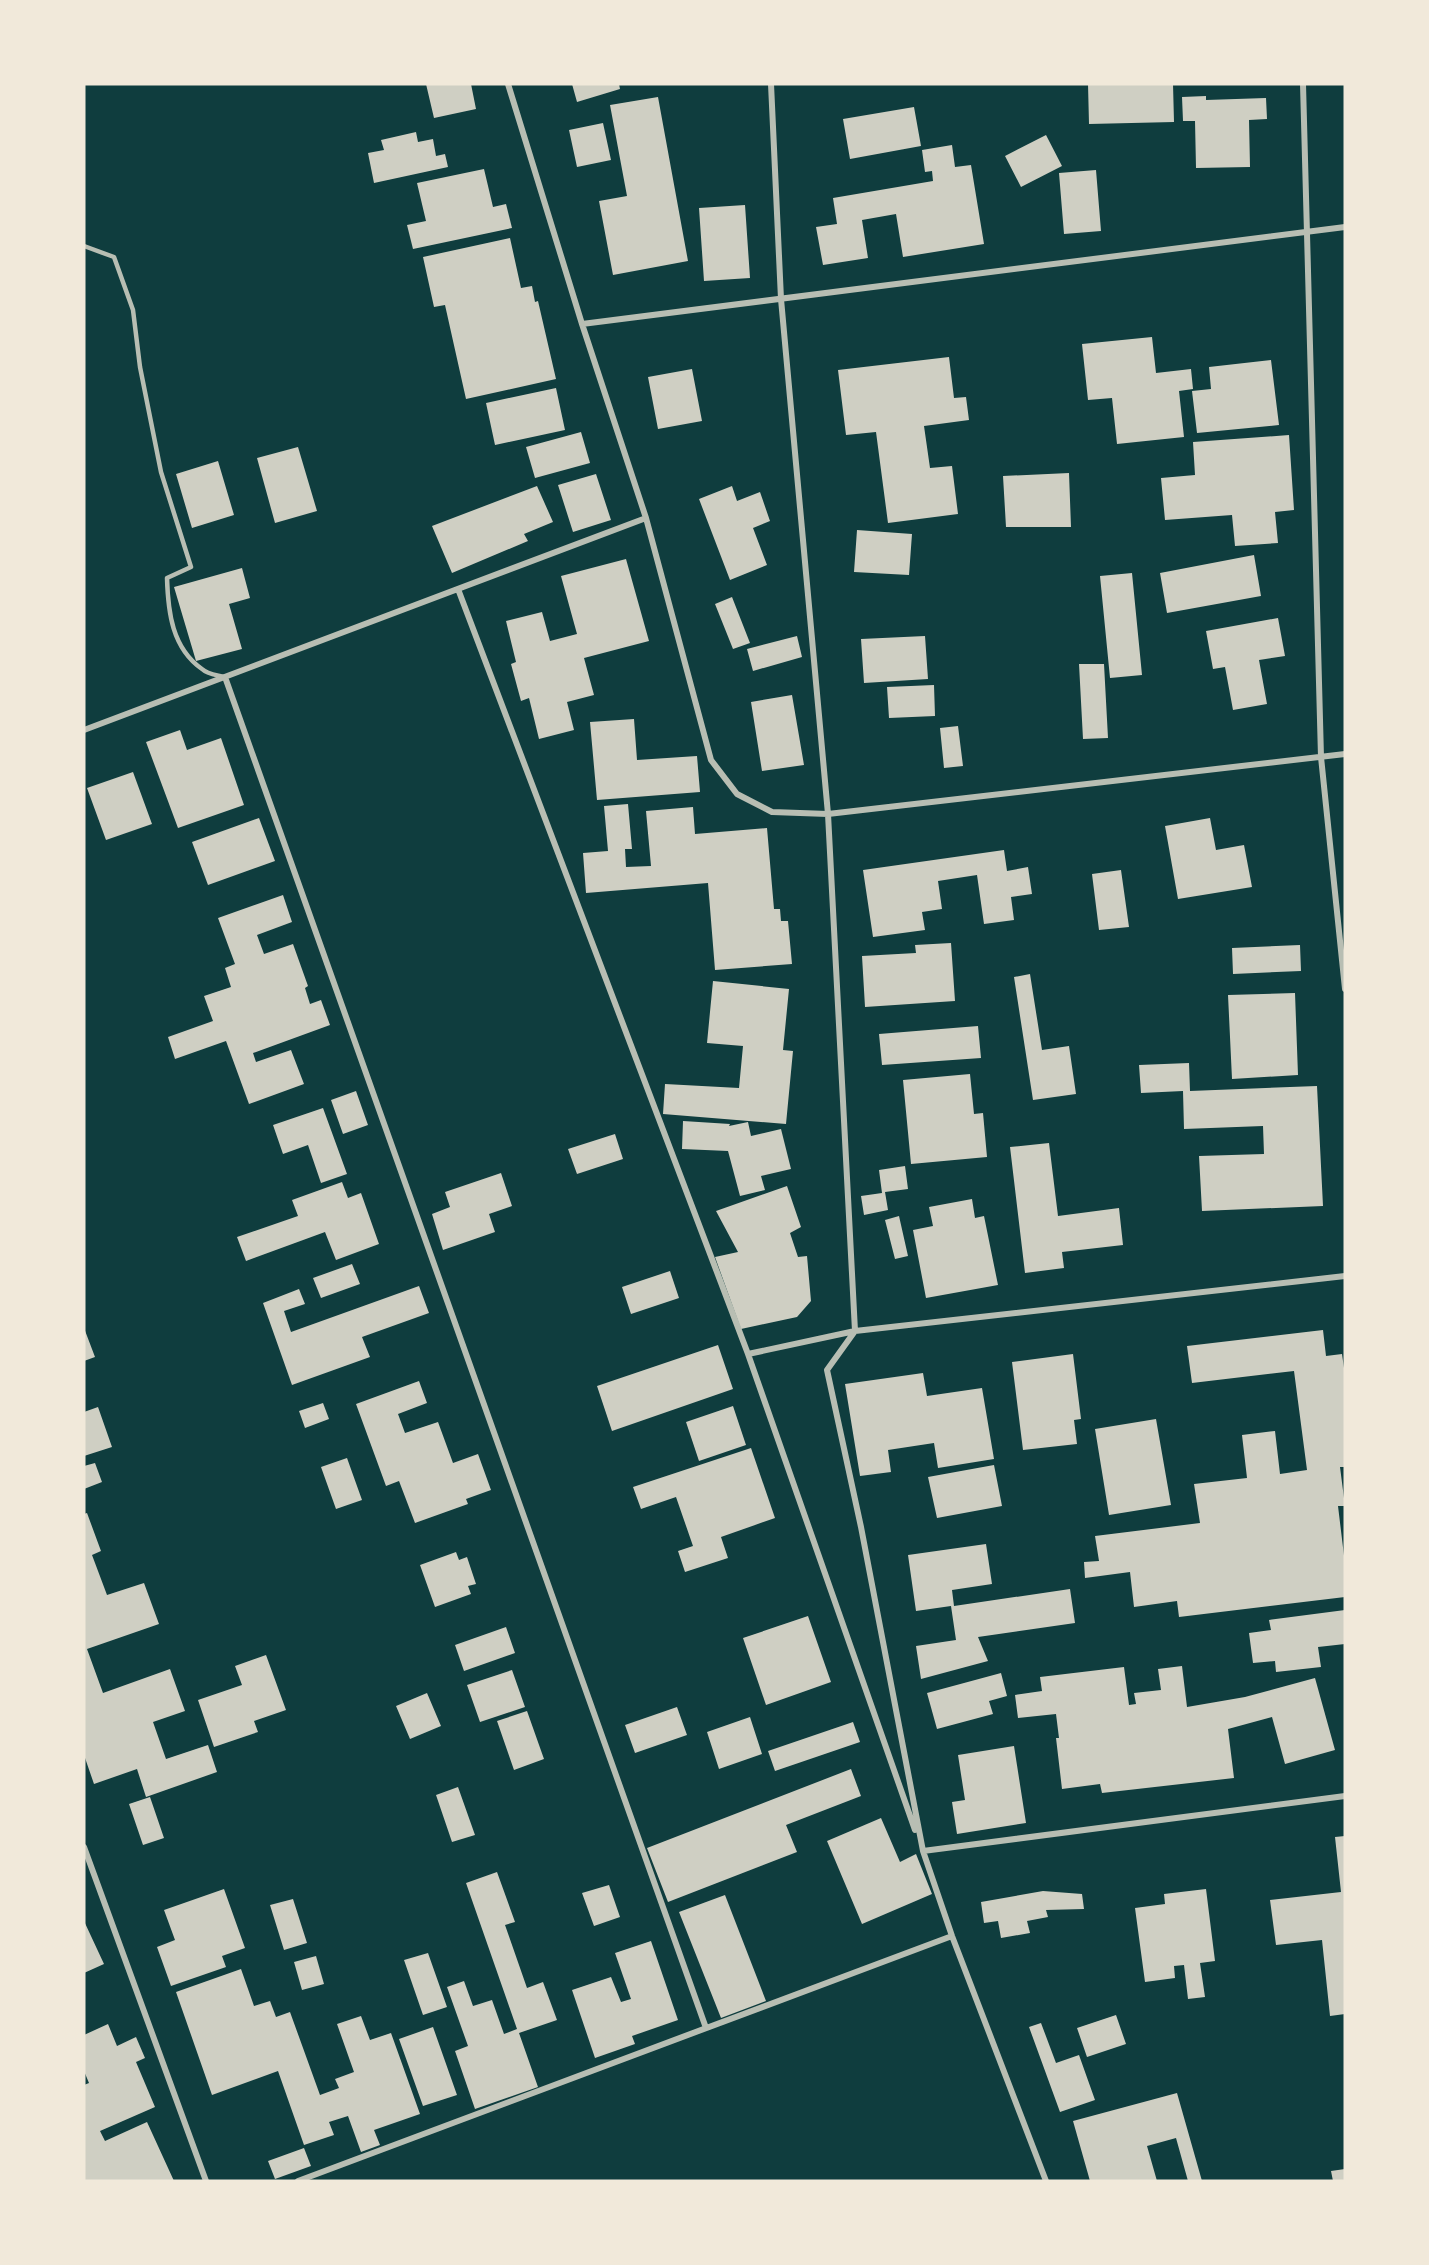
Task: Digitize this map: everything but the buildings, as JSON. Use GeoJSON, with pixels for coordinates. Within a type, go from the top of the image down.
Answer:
{"type":"FeatureCollection","features":[{"type":"Feature","properties":{"kind":"street"},"geometry":{"type":"LineString","coordinates":[[508,84],[582,324],[646,518],[711,760],[737,794],[772,812],[828,814],[1345,754]]}},
{"type":"Feature","properties":{"kind":"street"},"geometry":{"type":"LineString","coordinates":[[771,84],[781,299],[828,814],[855,1331],[827,1370],[861,1527],[923,1851]]}},
{"type":"Feature","properties":{"kind":"street"},"geometry":{"type":"LineString","coordinates":[[1303,84],[1321,757],[1345,989]]}},
{"type":"Feature","properties":{"kind":"street"},"geometry":{"type":"LineString","coordinates":[[582,324],[1345,227]]}},
{"type":"Feature","properties":{"kind":"street"},"geometry":{"type":"LineString","coordinates":[[84,730],[646,518]]}},
{"type":"Feature","properties":{"kind":"street"},"geometry":{"type":"LineString","coordinates":[[458,589],[748,1354],[952,1936],[1046,2181]]}},
{"type":"Feature","properties":{"kind":"street"},"geometry":{"type":"LineString","coordinates":[[225,677],[706,2028]]}},
{"type":"Feature","properties":{"kind":"street"},"geometry":{"type":"LineString","coordinates":[[748,1354],[855,1331],[1345,1276]]}},
{"type":"Feature","properties":{"kind":"street"},"geometry":{"type":"LineString","coordinates":[[923,1851],[1345,1796]]}},
{"type":"Feature","properties":{"kind":"street"},"geometry":{"type":"LineString","coordinates":[[84,1847],[206,2181]]}},
{"type":"Feature","properties":{"kind":"street"},"geometry":{"type":"LineString","coordinates":[[298,2181],[952,1936]]}},
{"type":"Feature","properties":{"kind":"lane"},"geometry":{"type":"LineString","coordinates":[[84,246],[114,257],[133,310],[140,367],[161,472],[191,567],[167,578],[168,611],[182,650],[203,671],[225,677]]}}]}
